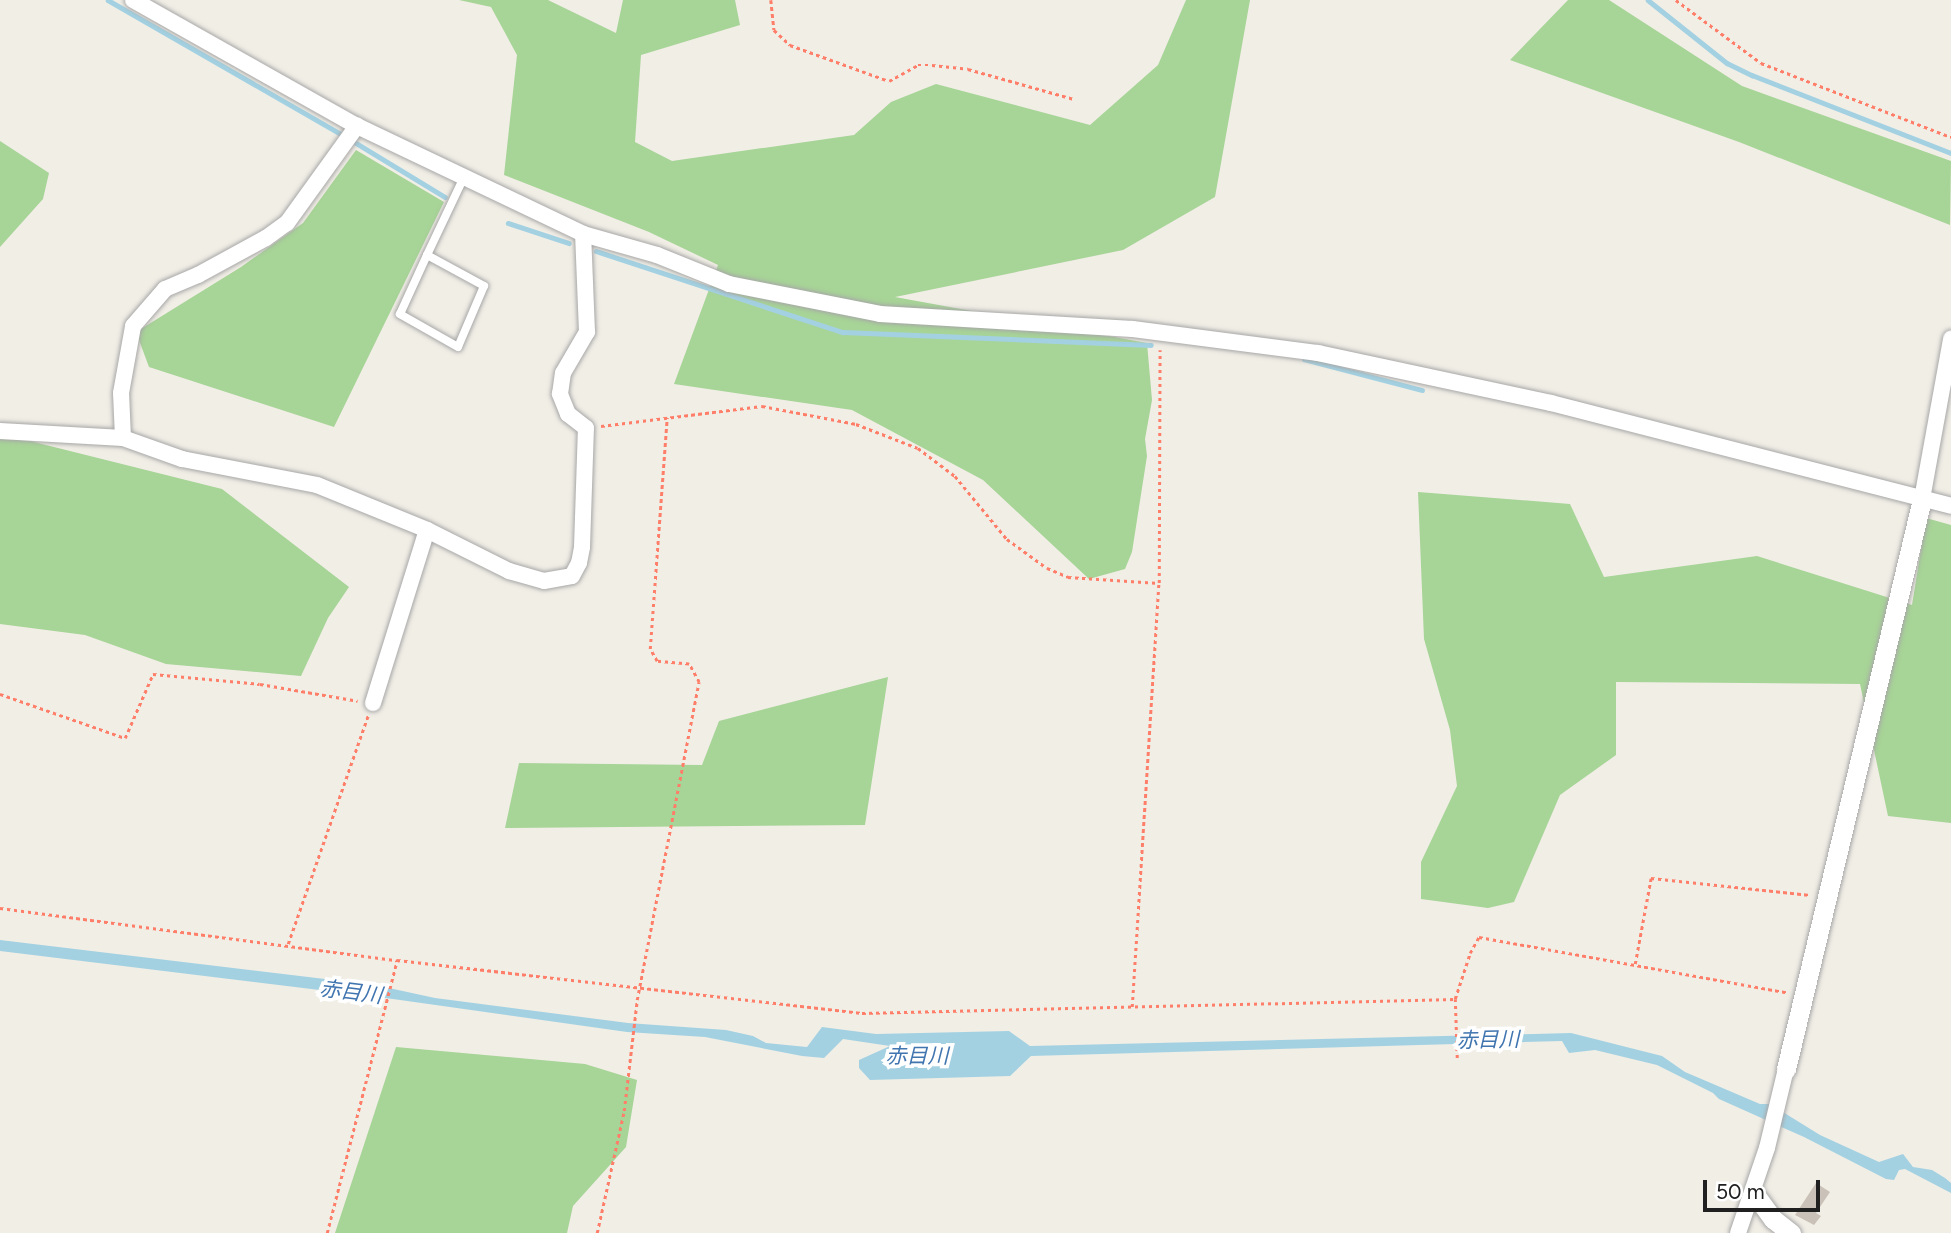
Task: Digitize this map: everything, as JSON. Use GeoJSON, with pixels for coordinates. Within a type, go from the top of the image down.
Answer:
{"type":"FeatureCollection","features":[{"type":"Feature","properties":{"kind":"street"},"geometry":{"type":"LineString","coordinates":[[133,0],[357,126],[583,234],[657,255],[729,284],[880,314],[1161,332],[1318,353],[1551,403],[1951,506]]}},
{"type":"Feature","properties":{"kind":"street"},"geometry":{"type":"LineString","coordinates":[[123,438],[121,393],[133,326],[165,289],[198,275],[266,238],[287,223],[357,126]]}},
{"type":"Feature","properties":{"kind":"street"},"geometry":{"type":"LineString","coordinates":[[0,431],[123,438],[182,459],[317,485],[427,530],[509,571],[544,581],[572,576],[582,547],[586,428],[568,414],[560,394],[563,373],[587,332],[583,234]]}},
{"type":"Feature","properties":{"kind":"street"},"geometry":{"type":"LineString","coordinates":[[1738,1233],[1768,1148],[1922,499],[1951,339]]}},
{"type":"Feature","properties":{"kind":"street"},"geometry":{"type":"LineString","coordinates":[[373,703],[427,530]]}},
{"type":"Feature","properties":{"kind":"street"},"geometry":{"type":"LineString","coordinates":[[1754,1193],[1773,1219],[1791,1233]]}},
{"type":"Feature","properties":{"kind":"lane"},"geometry":{"type":"LineString","coordinates":[[427,255],[484,286],[458,347],[400,314],[427,255],[464,177]]}},
{"type":"Feature","properties":{"kind":"path"},"geometry":{"type":"LineString","coordinates":[[771,0],[774,30],[790,45],[889,81],[918,65],[932,65],[968,69],[1074,99]]}},
{"type":"Feature","properties":{"kind":"path"},"geometry":{"type":"LineString","coordinates":[[1676,0],[1762,62],[1951,138]]}},
{"type":"Feature","properties":{"kind":"path"},"geometry":{"type":"LineString","coordinates":[[1132,1008],[1159,583],[1161,332]]}},
{"type":"Feature","properties":{"kind":"path"},"geometry":{"type":"LineString","coordinates":[[586,428],[762,406],[856,424],[918,449],[946,469],[1007,539],[1047,568],[1068,576],[1159,583]]}},
{"type":"Feature","properties":{"kind":"path"},"geometry":{"type":"LineString","coordinates":[[597,1233],[624,1111],[637,1000],[699,682],[694,668],[689,664],[657,661],[650,649],[667,418]]}},
{"type":"Feature","properties":{"kind":"path"},"geometry":{"type":"LineString","coordinates":[[0,694],[125,738],[153,674],[260,684],[373,703],[288,944]]}},
{"type":"Feature","properties":{"kind":"path"},"geometry":{"type":"LineString","coordinates":[[1635,964],[1651,878],[1828,896]]}},
{"type":"Feature","properties":{"kind":"path"},"geometry":{"type":"LineString","coordinates":[[0,908],[397,960],[862,1013],[1455,999]]}},
{"type":"Feature","properties":{"kind":"path"},"geometry":{"type":"LineString","coordinates":[[1457,1058],[1458,1018],[1455,999],[1469,953],[1479,937],[1804,995]]}},
{"type":"Feature","properties":{"kind":"path"},"geometry":{"type":"LineString","coordinates":[[327,1233],[365,1078],[387,1008],[397,960]]}},
{"type":"Feature","properties":{"kind":"green space"},"geometry":{"type":"Polygon","coordinates":[[[459,0],[548,0],[616,33],[623,0],[735,0],[740,25],[641,55],[635,142],[672,161],[854,135],[891,102],[936,84],[1090,125],[1158,65],[1186,0],[1250,0],[1215,197],[1123,250],[895,297],[1147,343],[1152,400],[1145,439],[1147,456],[1132,552],[1125,569],[1089,579],[983,480],[852,410],[674,384],[718,265],[649,232],[504,175],[517,55],[491,7],[459,0]]]}},
{"type":"Feature","properties":{"kind":"green space"},"geometry":{"type":"Polygon","coordinates":[[[1568,0],[1609,0],[1742,86],[1951,161],[1950,225],[1739,142],[1510,60],[1568,0]]]}},
{"type":"Feature","properties":{"kind":"green space"},"geometry":{"type":"Polygon","coordinates":[[[0,141],[49,173],[43,199],[0,247],[0,141]]]}},
{"type":"Feature","properties":{"kind":"green space"},"geometry":{"type":"Polygon","coordinates":[[[356,150],[444,202],[334,427],[149,367],[136,332],[241,267],[303,223],[356,150]]]}},
{"type":"Feature","properties":{"kind":"green space"},"geometry":{"type":"Polygon","coordinates":[[[0,437],[30,441],[222,489],[349,587],[328,618],[301,676],[166,664],[85,635],[0,624],[0,437]]]}},
{"type":"Feature","properties":{"kind":"green space"},"geometry":{"type":"Polygon","coordinates":[[[1418,492],[1570,504],[1604,577],[1757,556],[1912,605],[1926,518],[1951,525],[1951,823],[1888,816],[1860,684],[1616,682],[1616,755],[1560,795],[1514,902],[1488,908],[1421,899],[1421,862],[1457,786],[1450,730],[1424,639],[1418,492]]]}},
{"type":"Feature","properties":{"kind":"green space"},"geometry":{"type":"Polygon","coordinates":[[[888,677],[865,825],[505,828],[519,763],[702,765],[719,721],[888,677]]]}},
{"type":"Feature","properties":{"kind":"green space"},"geometry":{"type":"Polygon","coordinates":[[[396,1047],[585,1064],[637,1080],[626,1147],[573,1206],[567,1233],[335,1233],[396,1047]]]}},
{"type":"Feature","properties":{"kind":"water","name":"赤目川"},"geometry":{"type":"Polygon","coordinates":[[[0,940],[375,985],[435,998],[628,1023],[726,1030],[753,1036],[766,1043],[807,1047],[822,1027],[876,1034],[1009,1031],[1030,1046],[1571,1033],[1662,1056],[1685,1072],[1760,1104],[1770,1104],[1820,1135],[1879,1162],[1903,1154],[1913,1167],[1932,1170],[1945,1178],[1951,1183],[1951,1193],[1905,1169],[1899,1170],[1894,1180],[1886,1179],[1804,1137],[1719,1099],[1713,1093],[1657,1065],[1595,1050],[1569,1053],[1562,1041],[1031,1056],[1010,1076],[870,1080],[859,1068],[859,1060],[890,1046],[843,1039],[824,1058],[802,1056],[705,1037],[627,1032],[393,999],[0,951],[0,940]]]}},
{"type":"Feature","properties":{"kind":"building"},"geometry":{"type":"Polygon","coordinates":[[[1816,1183],[1830,1192],[1816,1213],[1821,1216],[1814,1225],[1795,1215],[1816,1183]]]}},
{"type":"Feature","properties":{"kind":"waterway"},"geometry":{"type":"LineString","coordinates":[[108,0],[339,133]]}},
{"type":"Feature","properties":{"kind":"waterway"},"geometry":{"type":"LineString","coordinates":[[1648,0],[1727,63],[1951,153]]}},
{"type":"Feature","properties":{"kind":"waterway"},"geometry":{"type":"LineString","coordinates":[[356,143],[445,197]]}},
{"type":"Feature","properties":{"kind":"waterway"},"geometry":{"type":"LineString","coordinates":[[508,223],[569,243]]}},
{"type":"Feature","properties":{"kind":"waterway"},"geometry":{"type":"LineString","coordinates":[[596,251],[843,332],[1151,345]]}},
{"type":"Feature","properties":{"kind":"waterway"},"geometry":{"type":"LineString","coordinates":[[1304,359],[1422,390]]}}]}
